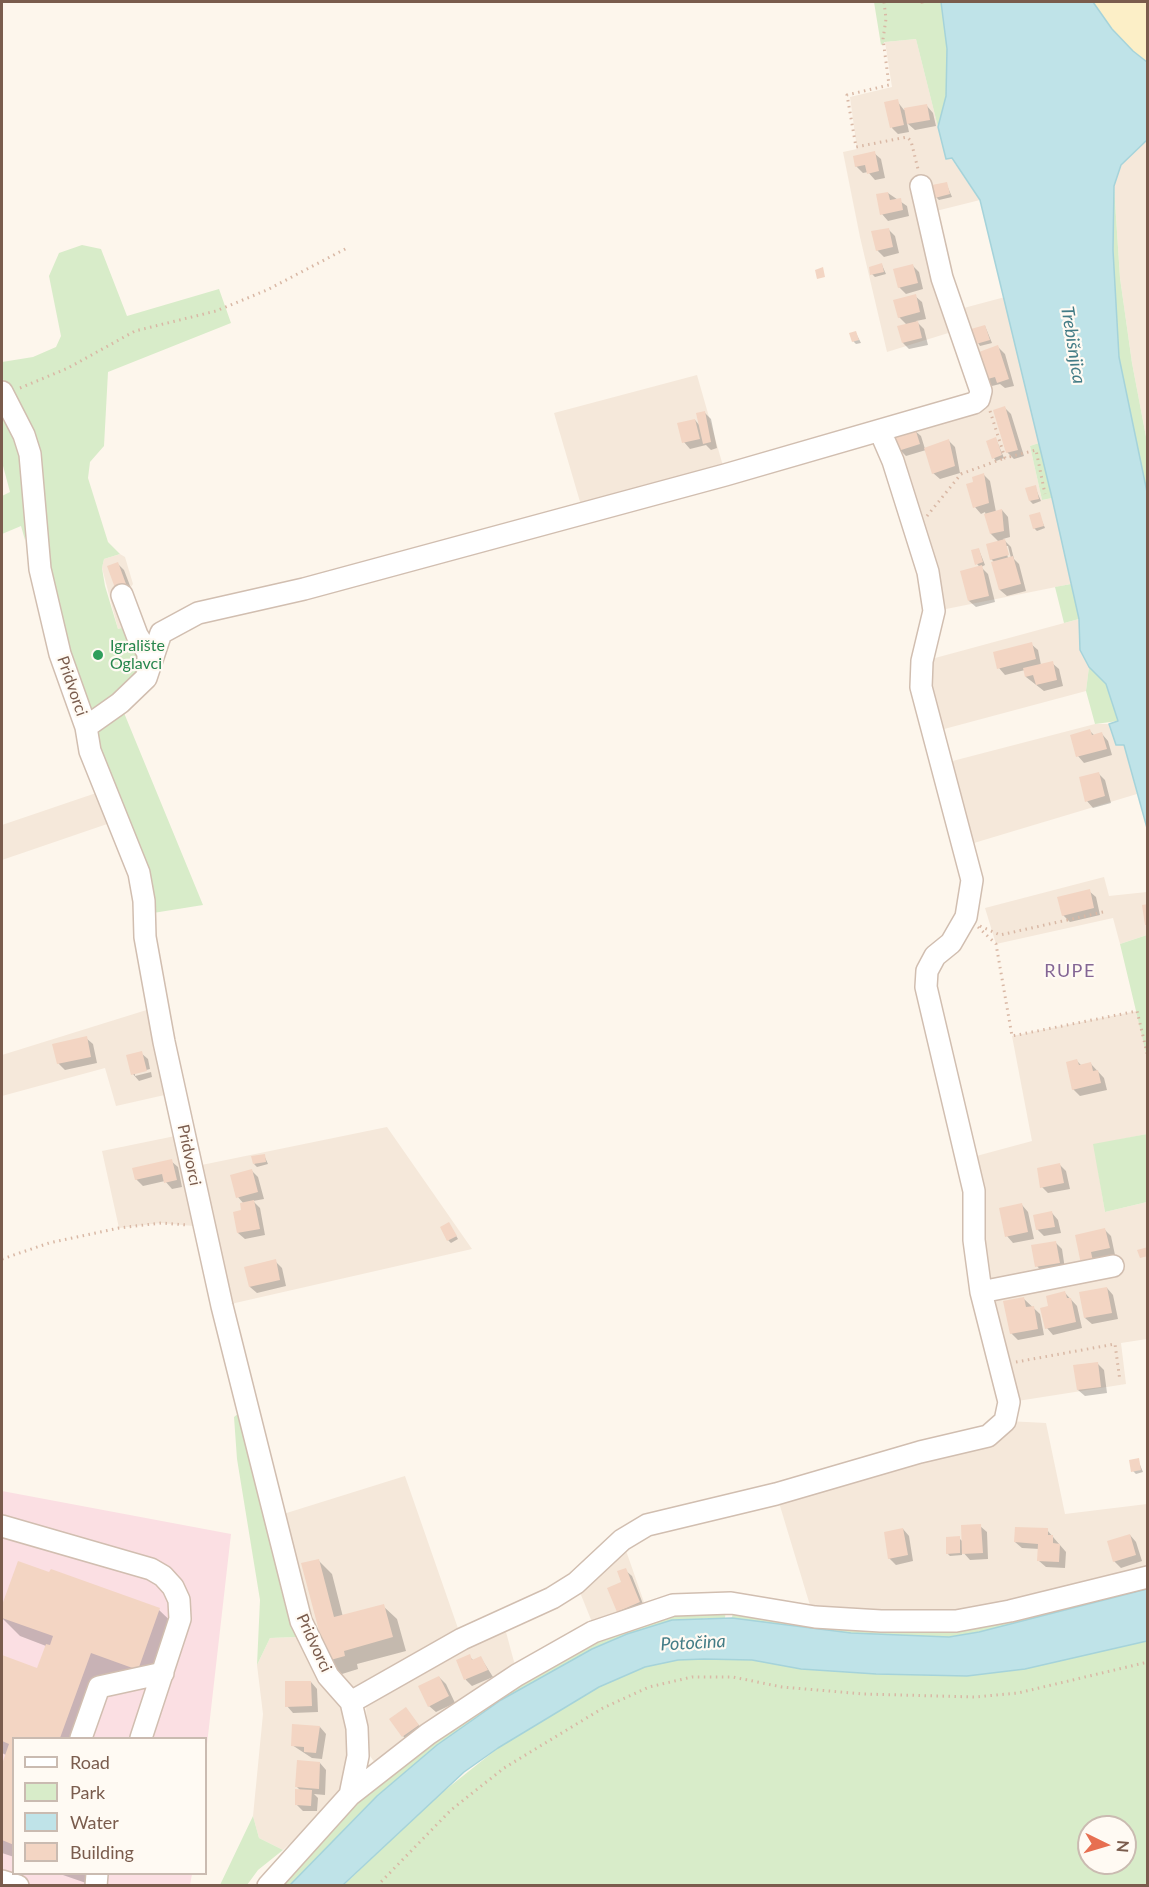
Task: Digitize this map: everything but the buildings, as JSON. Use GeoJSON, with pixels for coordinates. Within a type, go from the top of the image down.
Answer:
{"type":"FeatureCollection","features":[{"type":"Feature","properties":{"kind":"street"},"geometry":{"type":"LineString","coordinates":[[87,727],[120,703],[146,678],[161,633],[198,613],[304,589],[880,431],[974,403],[979,399],[981,391],[942,278],[921,186]]}},
{"type":"Feature","properties":{"kind":"street","name":"Pridvorci"},"geometry":{"type":"LineString","coordinates":[[2,394],[24,435],[30,454],[40,569],[60,654],[87,727],[90,751],[139,873],[144,901],[146,938],[160,1020],[204,1227],[301,1621],[328,1676],[351,1702],[357,1728],[358,1756],[350,1795]]}},
{"type":"Feature","properties":{"kind":"street"},"geometry":{"type":"LineString","coordinates":[[351,1702],[462,1639],[552,1598],[576,1583],[622,1540],[647,1525],[776,1494],[920,1452],[988,1436],[1005,1421],[1009,1402],[981,1292],[975,1240],[974,1191],[926,987],[927,971],[935,956],[951,943],[966,916],[972,880],[921,687],[922,661],[934,611],[928,572],[893,461],[880,431]]}},
{"type":"Feature","properties":{"kind":"street"},"geometry":{"type":"LineString","coordinates":[[122,595],[136,635],[148,653],[146,678]]}},
{"type":"Feature","properties":{"kind":"street"},"geometry":{"type":"LineString","coordinates":[[981,1292],[1113,1266]]}},
{"type":"Feature","properties":{"kind":"street"},"geometry":{"type":"LineString","coordinates":[[2,1528],[151,1569],[163,1576],[173,1587],[179,1600],[180,1619],[141,1737]]}},
{"type":"Feature","properties":{"kind":"street"},"geometry":{"type":"LineString","coordinates":[[268,1886],[350,1795],[428,1734],[517,1675],[593,1632],[673,1605],[731,1603],[815,1617],[881,1621],[956,1621],[1021,1609],[1148,1577]]}},
{"type":"Feature","properties":{"kind":"street"},"geometry":{"type":"LineString","coordinates":[[81,1737],[99,1687],[163,1673]]}},
{"type":"Feature","properties":{"kind":"street"},"geometry":{"type":"LineString","coordinates":[[2,1881],[18,1886]]}},
{"type":"Feature","properties":{"kind":"path"},"geometry":{"type":"LineString","coordinates":[[884,2],[886,19],[883,39],[890,86],[848,95],[856,147],[907,137],[911,141],[921,186]]}},
{"type":"Feature","properties":{"kind":"path"},"geometry":{"type":"LineString","coordinates":[[922,2],[923,7]]}},
{"type":"Feature","properties":{"kind":"path"},"geometry":{"type":"LineString","coordinates":[[2,394],[68,368],[135,331],[216,311],[267,290],[349,247]]}},
{"type":"Feature","properties":{"kind":"path"},"geometry":{"type":"LineString","coordinates":[[979,399],[989,406],[1005,458]]}},
{"type":"Feature","properties":{"kind":"path"},"geometry":{"type":"LineString","coordinates":[[915,532],[961,474],[1005,458],[1036,450],[1045,494]]}},
{"type":"Feature","properties":{"kind":"path"},"geometry":{"type":"LineString","coordinates":[[966,916],[1000,935],[1103,912]]}},
{"type":"Feature","properties":{"kind":"path"},"geometry":{"type":"LineString","coordinates":[[966,916],[996,944],[1012,1036],[1137,1011],[1148,1057]]}},
{"type":"Feature","properties":{"kind":"path"},"geometry":{"type":"LineString","coordinates":[[2,1260],[49,1243],[119,1228],[161,1223],[204,1227]]}},
{"type":"Feature","properties":{"kind":"path"},"geometry":{"type":"LineString","coordinates":[[1000,1365],[1114,1344],[1120,1381]]}},
{"type":"Feature","properties":{"kind":"path"},"geometry":{"type":"LineString","coordinates":[[377,1886],[451,1810],[504,1768],[603,1708],[648,1687],[692,1677],[733,1677],[782,1687],[852,1693],[975,1697],[1018,1693],[1148,1662]]}},
{"type":"Feature","properties":{"kind":"shaded area"},"geometry":{"type":"Polygon","coordinates":[[[916,39],[946,159],[951,158],[980,200],[936,211],[960,309],[1005,297],[1039,443],[1030,446],[1042,500],[1052,498],[1071,584],[936,611],[887,436],[975,404],[958,330],[887,352],[843,152],[857,149],[850,97],[892,87],[885,42],[916,39]]]}},
{"type":"Feature","properties":{"kind":"shaded area"},"geometry":{"type":"Polygon","coordinates":[[[1147,140],[1147,442],[1132,363],[1120,278],[1114,186],[1121,165],[1147,140]]]}},
{"type":"Feature","properties":{"kind":"shaded area"},"geometry":{"type":"Polygon","coordinates":[[[697,375],[725,473],[583,512],[554,413],[697,375]]]}},
{"type":"Feature","properties":{"kind":"shaded area"},"geometry":{"type":"Polygon","coordinates":[[[120,554],[125,557],[133,584],[128,591],[138,623],[118,629],[102,568],[104,559],[120,554]]]}},
{"type":"Feature","properties":{"kind":"shaded area"},"geometry":{"type":"Polygon","coordinates":[[[1079,619],[1080,650],[1089,667],[1086,691],[933,732],[924,661],[1079,619]]]}},
{"type":"Feature","properties":{"kind":"shaded area"},"geometry":{"type":"Polygon","coordinates":[[[1095,724],[1109,724],[1116,745],[1124,744],[1137,794],[964,846],[941,764],[1095,724]]]}},
{"type":"Feature","properties":{"kind":"shaded area"},"geometry":{"type":"Polygon","coordinates":[[[102,791],[113,822],[2,860],[2,825],[102,791]]]}},
{"type":"Feature","properties":{"kind":"shaded area"},"geometry":{"type":"Polygon","coordinates":[[[1104,877],[1109,896],[1147,892],[1147,935],[1120,944],[1113,918],[996,944],[985,908],[1104,877]]]}},
{"type":"Feature","properties":{"kind":"shaded area"},"geometry":{"type":"Polygon","coordinates":[[[153,1008],[169,1094],[116,1106],[105,1068],[2,1096],[2,1055],[153,1008]]]}},
{"type":"Feature","properties":{"kind":"shaded area"},"geometry":{"type":"Polygon","coordinates":[[[1137,1011],[1147,1057],[1147,1134],[1094,1145],[1105,1212],[1147,1202],[1147,1339],[1121,1343],[1126,1384],[1011,1402],[983,1292],[969,1158],[1032,1141],[1012,1036],[1137,1011]]]}},
{"type":"Feature","properties":{"kind":"shaded area"},"geometry":{"type":"Polygon","coordinates":[[[387,1127],[472,1249],[222,1306],[204,1227],[161,1223],[119,1228],[102,1151],[180,1135],[187,1168],[387,1127]]]}},
{"type":"Feature","properties":{"kind":"shaded area"},"geometry":{"type":"Polygon","coordinates":[[[1007,1421],[1046,1423],[1065,1514],[1147,1504],[1147,1572],[956,1616],[812,1612],[777,1496],[1007,1421]]]}},
{"type":"Feature","properties":{"kind":"shaded area"},"geometry":{"type":"Polygon","coordinates":[[[405,1476],[461,1637],[360,1691],[344,1685],[318,1648],[277,1516],[405,1476]]]}},
{"type":"Feature","properties":{"kind":"shaded area"},"geometry":{"type":"Polygon","coordinates":[[[2,1491],[231,1534],[207,1744],[207,1737],[12,1737],[12,1875],[192,1875],[190,1885],[2,1885],[2,1491]]]}},
{"type":"Feature","properties":{"kind":"shaded area"},"geometry":{"type":"Polygon","coordinates":[[[623,1542],[646,1608],[594,1627],[577,1585],[623,1542]]]}},
{"type":"Feature","properties":{"kind":"shaded area"},"geometry":{"type":"Polygon","coordinates":[[[503,1621],[516,1669],[375,1763],[368,1753],[366,1705],[503,1621]]]}},
{"type":"Feature","properties":{"kind":"shaded area"},"geometry":{"type":"Polygon","coordinates":[[[297,1637],[346,1705],[351,1728],[345,1792],[283,1850],[259,1838],[253,1816],[263,1714],[257,1665],[270,1638],[297,1637]]]}},
{"type":"Feature","properties":{"kind":"green space"},"geometry":{"type":"Polygon","coordinates":[[[874,2],[941,2],[947,49],[946,96],[938,127],[916,39],[885,42],[881,45],[874,2]]]}},
{"type":"Feature","properties":{"kind":"green space"},"geometry":{"type":"Polygon","coordinates":[[[1114,186],[1120,278],[1132,363],[1147,442],[1147,492],[1119,357],[1113,250],[1114,186]]]}},
{"type":"Feature","properties":{"kind":"green space"},"geometry":{"type":"Polygon","coordinates":[[[82,245],[101,249],[127,316],[219,289],[231,323],[108,372],[104,446],[90,462],[88,478],[108,542],[120,554],[104,559],[102,568],[118,629],[129,626],[141,648],[140,678],[93,710],[86,707],[53,602],[7,385],[2,378],[2,362],[33,357],[56,347],[61,336],[49,276],[59,253],[82,245]]]}},
{"type":"Feature","properties":{"kind":"green space"},"geometry":{"type":"Polygon","coordinates":[[[2,409],[15,425],[30,506],[25,540],[21,526],[2,534],[2,496],[10,492],[2,462],[2,409]]]}},
{"type":"Feature","properties":{"kind":"green space"},"geometry":{"type":"Polygon","coordinates":[[[1039,443],[1052,498],[1042,500],[1030,446],[1039,443]]]}},
{"type":"Feature","properties":{"kind":"green space"},"geometry":{"type":"Polygon","coordinates":[[[1071,584],[1079,619],[1064,623],[1055,587],[1071,584]]]}},
{"type":"Feature","properties":{"kind":"green space"},"geometry":{"type":"Polygon","coordinates":[[[1089,667],[1106,684],[1118,721],[1095,724],[1086,691],[1089,667]]]}},
{"type":"Feature","properties":{"kind":"green space"},"geometry":{"type":"Polygon","coordinates":[[[122,708],[203,905],[153,913],[94,739],[100,726],[122,708]]]}},
{"type":"Feature","properties":{"kind":"green space"},"geometry":{"type":"Polygon","coordinates":[[[1148,935],[1147,1057],[1120,944],[1148,935]]]}},
{"type":"Feature","properties":{"kind":"green space"},"geometry":{"type":"Polygon","coordinates":[[[1147,1134],[1147,1202],[1105,1212],[1093,1144],[1147,1134]]]}},
{"type":"Feature","properties":{"kind":"green space"},"geometry":{"type":"Polygon","coordinates":[[[239,1413],[286,1609],[297,1637],[270,1638],[257,1665],[260,1600],[237,1459],[234,1417],[239,1413]]]}},
{"type":"Feature","properties":{"kind":"green space"},"geometry":{"type":"Polygon","coordinates":[[[1115,1592],[1117,1599],[949,1637],[851,1633],[732,1618],[733,1609],[881,1627],[1115,1592]]]}},
{"type":"Feature","properties":{"kind":"green space"},"geometry":{"type":"Polygon","coordinates":[[[726,1609],[725,1618],[706,1618],[592,1649],[501,1700],[496,1693],[552,1661],[650,1617],[726,1609]]]}},
{"type":"Feature","properties":{"kind":"green space"},"geometry":{"type":"Polygon","coordinates":[[[1147,1641],[1147,1885],[343,1886],[434,1799],[498,1748],[599,1687],[644,1667],[678,1660],[752,1660],[801,1669],[876,1674],[1025,1669],[1147,1641]]]}},
{"type":"Feature","properties":{"kind":"green space"},"geometry":{"type":"Polygon","coordinates":[[[491,1697],[495,1704],[437,1745],[377,1796],[290,1885],[279,1886],[372,1789],[491,1697]]]}},
{"type":"Feature","properties":{"kind":"green space"},"geometry":{"type":"Polygon","coordinates":[[[253,1816],[259,1838],[283,1850],[258,1870],[247,1885],[220,1885],[253,1816]]]}},
{"type":"Feature","properties":{"kind":"sand"},"geometry":{"type":"Polygon","coordinates":[[[1093,2],[1147,2],[1147,62],[1112,29],[1093,2]]]}},
{"type":"Feature","properties":{"kind":"water","name":"Trebišnjica"},"geometry":{"type":"Polygon","coordinates":[[[941,2],[1093,2],[1112,29],[1147,62],[1147,140],[1121,165],[1114,186],[1113,250],[1119,357],[1147,492],[1147,828],[1124,745],[1116,745],[1109,724],[1118,721],[1106,684],[1089,667],[1080,650],[1079,619],[980,200],[952,158],[946,159],[938,127],[946,96],[947,49],[941,2]]]}},
{"type":"Feature","properties":{"kind":"water","name":"Potočina"},"geometry":{"type":"Polygon","coordinates":[[[1147,1589],[1147,1641],[1025,1669],[967,1676],[876,1674],[801,1669],[752,1660],[704,1659],[678,1660],[645,1667],[599,1687],[498,1748],[464,1772],[343,1885],[290,1885],[377,1796],[437,1745],[501,1700],[592,1649],[627,1634],[672,1620],[732,1618],[851,1633],[949,1637],[979,1632],[1147,1589]]]}},
{"type":"Feature","properties":{"kind":"place","name":"Igralište Oglavci"},"geometry":{"type":"Point","coordinates":[98,655]}},
{"type":"Feature","properties":{"kind":"district","name":"RUPE"},"geometry":{"type":"Point","coordinates":[1070,971]}}]}
